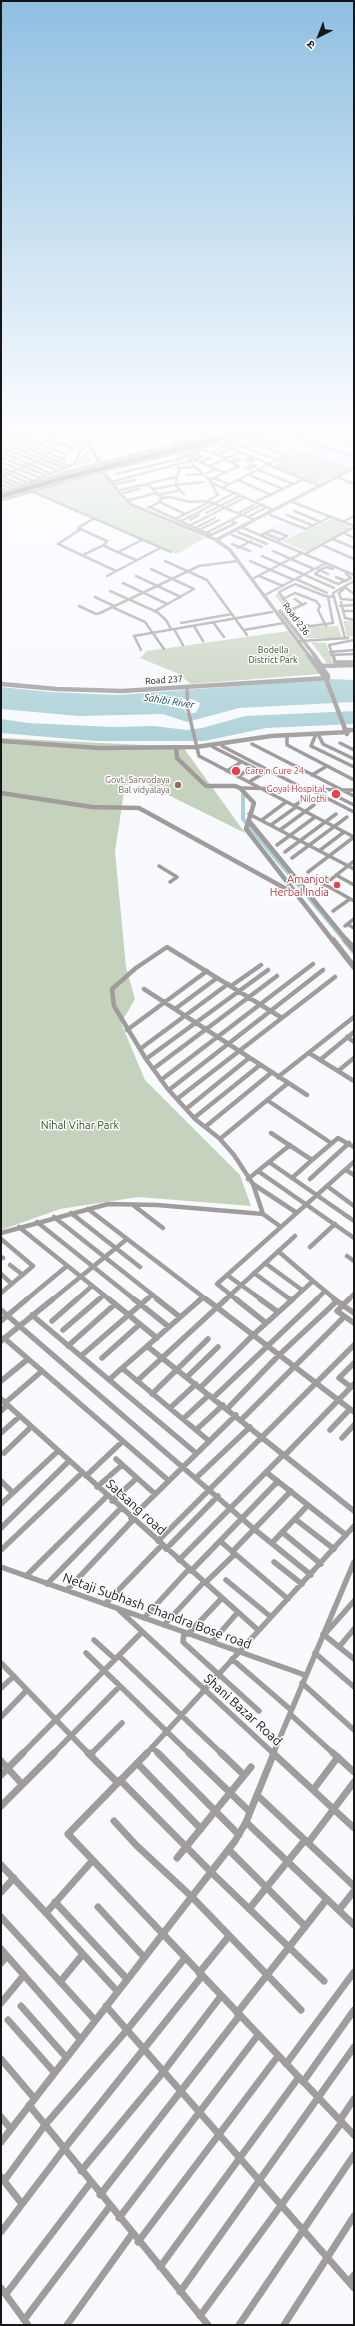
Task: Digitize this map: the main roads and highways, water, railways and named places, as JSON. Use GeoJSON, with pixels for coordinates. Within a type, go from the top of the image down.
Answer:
{"type":"FeatureCollection","features":[{"type":"Feature","properties":{"kind":"water","name":"Sahibi River"},"geometry":{"type":"Polygon","coordinates":[[[330,679],[354,680],[354,702],[239,708],[187,722],[163,714],[79,716],[1,709],[1,687],[50,692],[118,695],[330,679]],[[173,696],[168,706],[184,709],[186,713],[195,713],[199,707],[200,703],[192,699],[180,699],[173,696]]]}},
{"type":"Feature","properties":{"kind":"water"},"geometry":{"type":"Polygon","coordinates":[[[354,711],[354,724],[266,728],[204,741],[96,741],[1,733],[1,719],[28,723],[113,727],[155,726],[186,730],[202,728],[245,716],[354,711]]]}},
{"type":"Feature","properties":{"kind":"waterway"},"geometry":{"type":"LineString","coordinates":[[243,795],[243,819],[345,941]]}},
{"type":"Feature","properties":{"kind":"waterway"},"geometry":{"type":"LineString","coordinates":[[344,940],[354,952]]}},
{"type":"Feature","properties":{"kind":"place","name":"Care n Cure 24"},"geometry":{"type":"Point","coordinates":[236,771]}},
{"type":"Feature","properties":{"kind":"place","name":"Govt. Sarvodaya Bal vidyalaya"},"geometry":{"type":"Point","coordinates":[178,785]}},
{"type":"Feature","properties":{"kind":"place","name":"Goyal Hospital, Nilothi"},"geometry":{"type":"Point","coordinates":[336,794]}},
{"type":"Feature","properties":{"kind":"place","name":"Amanjot Herbal India"},"geometry":{"type":"Point","coordinates":[337,885]}},
{"type":"Feature","properties":{"kind":"park label","name":"Bodella District Park"},"geometry":{"type":"Point","coordinates":[273,656]}},
{"type":"Feature","properties":{"kind":"park label","name":"Nihal Vihar Park"},"geometry":{"type":"Point","coordinates":[80,1125]}}]}
